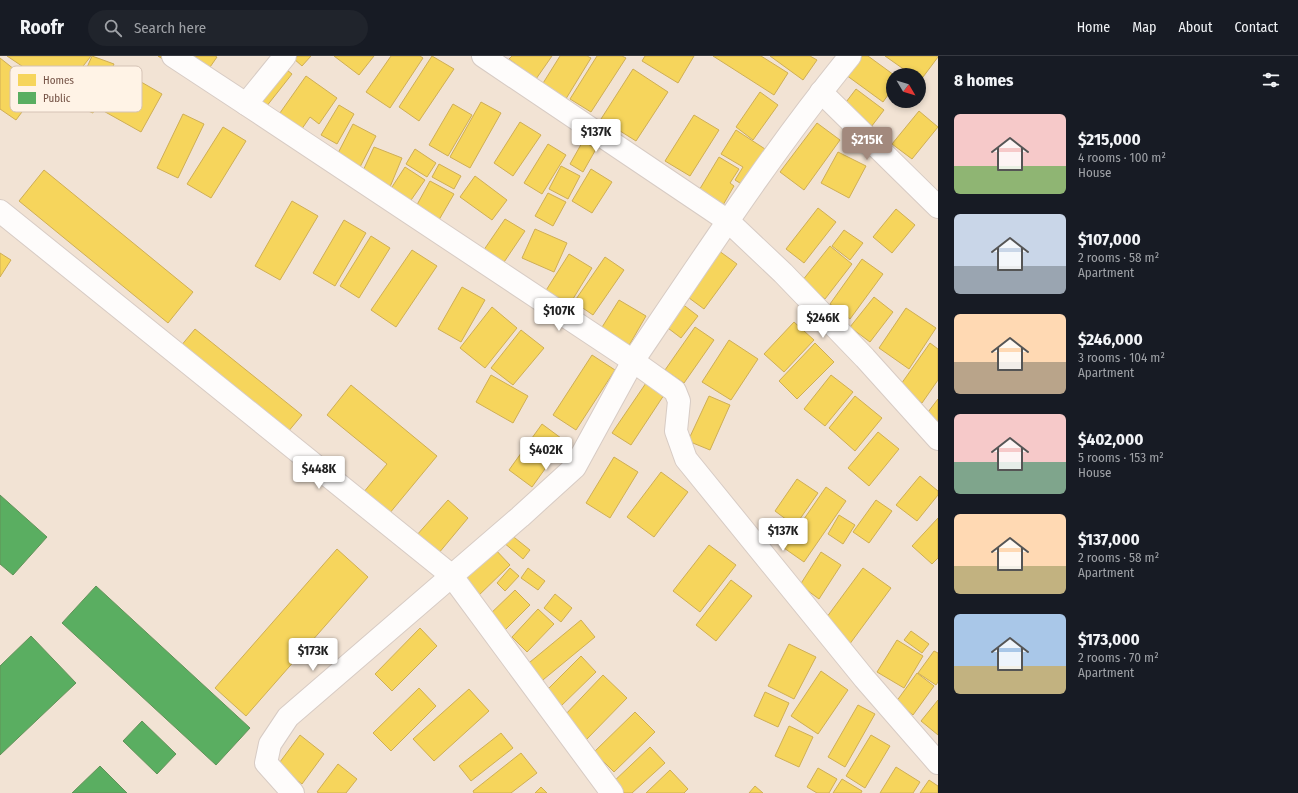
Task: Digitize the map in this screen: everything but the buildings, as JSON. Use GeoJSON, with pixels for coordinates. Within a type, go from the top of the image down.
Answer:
{"type":"FeatureCollection","features":[{"type":"Feature","properties":{"kind":"street"},"geometry":{"type":"LineString","coordinates":[[173,56],[675,390],[679,401],[676,430],[686,459],[864,678],[938,763]]}},
{"type":"Feature","properties":{"kind":"street"},"geometry":{"type":"LineString","coordinates":[[246,104],[285,56]]}},
{"type":"Feature","properties":{"kind":"street"},"geometry":{"type":"LineString","coordinates":[[483,56],[728,221],[783,273],[821,312],[938,439]]}},
{"type":"Feature","properties":{"kind":"street"},"geometry":{"type":"LineString","coordinates":[[293,793],[266,763],[270,744],[288,717],[520,517],[575,467],[633,361],[728,221],[821,92],[850,56]]}},
{"type":"Feature","properties":{"kind":"street"},"geometry":{"type":"LineString","coordinates":[[821,92],[938,207]]}},
{"type":"Feature","properties":{"kind":"street"},"geometry":{"type":"LineString","coordinates":[[0,211],[451,575],[612,793]]}},
{"type":"Feature","properties":{"kind":"shaded area"},"geometry":{"type":"Polygon","coordinates":[[[0,56],[938,56],[938,793],[0,793],[0,56]]]}}]}
